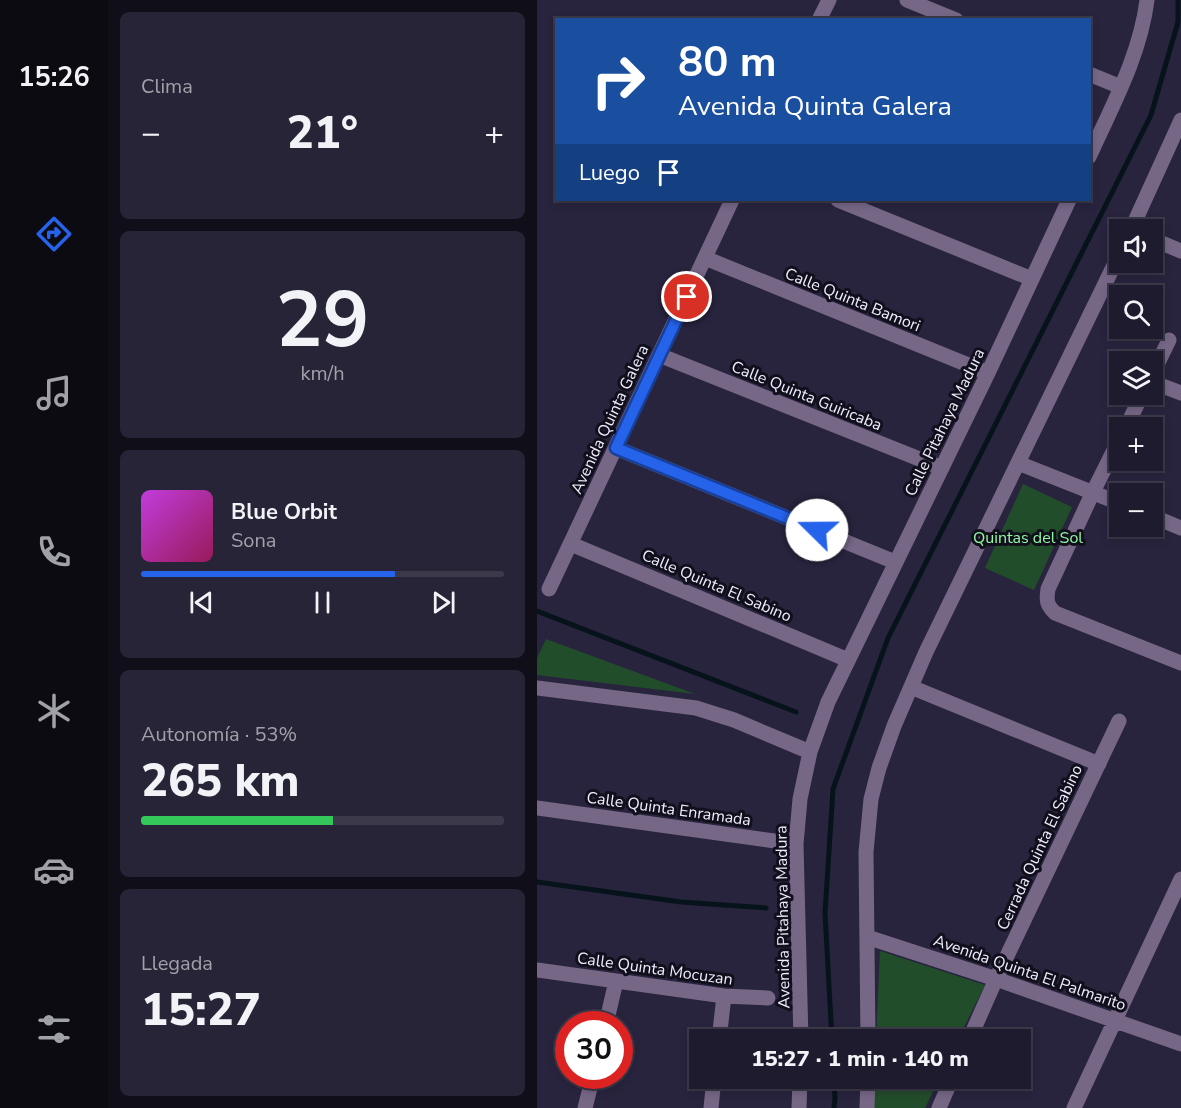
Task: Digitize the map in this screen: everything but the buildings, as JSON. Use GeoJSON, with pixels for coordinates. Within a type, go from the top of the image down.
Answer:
{"type":"FeatureCollection","features":[{"type":"Feature","properties":{"kind":"street"},"geometry":{"type":"LineString","coordinates":[[820,18],[829,0]]}},
{"type":"Feature","properties":{"kind":"street"},"geometry":{"type":"LineString","coordinates":[[907,0],[950,18]]}},
{"type":"Feature","properties":{"kind":"street"},"geometry":{"type":"LineString","coordinates":[[1091,153],[1138,45],[1147,0]]}},
{"type":"Feature","properties":{"kind":"street"},"geometry":{"type":"LineString","coordinates":[[1091,75],[1121,87]]}},
{"type":"Feature","properties":{"kind":"street"},"geometry":{"type":"LineString","coordinates":[[1136,219],[1181,120]]}},
{"type":"Feature","properties":{"kind":"street","name":"Avenida Quinta Galera"},"geometry":{"type":"LineString","coordinates":[[549,589],[732,201]]}},
{"type":"Feature","properties":{"kind":"street"},"geometry":{"type":"LineString","coordinates":[[840,201],[1032,279]]}},
{"type":"Feature","properties":{"kind":"street","name":"Calle Pitahaya Madura"},"geometry":{"type":"LineString","coordinates":[[848,660],[988,373],[1069,201]]}},
{"type":"Feature","properties":{"kind":"street"},"geometry":{"type":"LineString","coordinates":[[1163,244],[1181,251]]}},
{"type":"Feature","properties":{"kind":"street","name":"Calle Quinta Bamori"},"geometry":{"type":"LineString","coordinates":[[705,258],[988,373]]}},
{"type":"Feature","properties":{"kind":"street"},"geometry":{"type":"LineString","coordinates":[[868,1029],[866,852],[871,799],[879,768],[911,687],[1110,273]]}},
{"type":"Feature","properties":{"kind":"street"},"geometry":{"type":"LineString","coordinates":[[1163,352],[1169,340]]}},
{"type":"Feature","properties":{"kind":"street","name":"Calle Quinta Guiricaba"},"geometry":{"type":"LineString","coordinates":[[659,355],[942,468]]}},
{"type":"Feature","properties":{"kind":"street"},"geometry":{"type":"LineString","coordinates":[[1163,386],[1181,393]]}},
{"type":"Feature","properties":{"kind":"street"},"geometry":{"type":"LineString","coordinates":[[616,448],[895,562]]}},
{"type":"Feature","properties":{"kind":"street"},"geometry":{"type":"LineString","coordinates":[[1109,460],[1048,589],[1046,600],[1055,613],[1181,663]]}},
{"type":"Feature","properties":{"kind":"street"},"geometry":{"type":"LineString","coordinates":[[1018,463],[1109,499]]}},
{"type":"Feature","properties":{"kind":"street"},"geometry":{"type":"LineString","coordinates":[[1163,521],[1181,528]]}},
{"type":"Feature","properties":{"kind":"street","name":"Calle Quinta El Sabino"},"geometry":{"type":"LineString","coordinates":[[571,544],[848,660]]}},
{"type":"Feature","properties":{"kind":"street","name":"Avenida Pitahaya Madura"},"geometry":{"type":"LineString","coordinates":[[801,1029],[796,844],[800,799],[810,752],[828,702],[848,660]]}},
{"type":"Feature","properties":{"kind":"street","name":"Cerrada Quinta El Sabino"},"geometry":{"type":"LineString","coordinates":[[911,687],[1099,764]]}},
{"type":"Feature","properties":{"kind":"street"},"geometry":{"type":"LineString","coordinates":[[537,688],[696,708],[734,720],[810,752]]}},
{"type":"Feature","properties":{"kind":"street","name":"Cerrada Quinta El Sabino"},"geometry":{"type":"LineString","coordinates":[[974,1029],[1119,721]]}},
{"type":"Feature","properties":{"kind":"street","name":"Calle Quinta Enramada"},"geometry":{"type":"LineString","coordinates":[[537,808],[796,844]]}},
{"type":"Feature","properties":{"kind":"street"},"geometry":{"type":"LineString","coordinates":[[1074,1108],[1181,879]]}},
{"type":"Feature","properties":{"kind":"street","name":"Avenida Quinta El Palmarito"},"geometry":{"type":"LineString","coordinates":[[867,937],[996,979],[1181,1044]]}},
{"type":"Feature","properties":{"kind":"street","name":"Calle Quinta Mocuzan"},"geometry":{"type":"LineString","coordinates":[[537,970],[724,996],[768,998]]}},
{"type":"Feature","properties":{"kind":"street"},"geometry":{"type":"LineString","coordinates":[[609,1011],[616,981]]}},
{"type":"Feature","properties":{"kind":"street"},"geometry":{"type":"LineString","coordinates":[[720,1029],[724,996]]}},
{"type":"Feature","properties":{"kind":"street"},"geometry":{"type":"LineString","coordinates":[[585,1108],[590,1089]]}},
{"type":"Feature","properties":{"kind":"street"},"geometry":{"type":"LineString","coordinates":[[711,1108],[713,1089]]}},
{"type":"Feature","properties":{"kind":"street"},"geometry":{"type":"LineString","coordinates":[[799,1108],[800,1089]]}},
{"type":"Feature","properties":{"kind":"street"},"geometry":{"type":"LineString","coordinates":[[867,1108],[868,1089]]}},
{"type":"Feature","properties":{"kind":"street"},"geometry":{"type":"LineString","coordinates":[[939,1108],[947,1089]]}},
{"type":"Feature","properties":{"kind":"green space","name":"Quintas del Sol"},"geometry":{"type":"Polygon","coordinates":[[[1023,484],[1072,507],[1034,590],[985,568],[1023,484]]]}},
{"type":"Feature","properties":{"kind":"green space"},"geometry":{"type":"Polygon","coordinates":[[[546,639],[695,694],[537,675],[537,658],[546,639]]]}},
{"type":"Feature","properties":{"kind":"green space"},"geometry":{"type":"Polygon","coordinates":[[[880,951],[985,985],[963,1029],[876,1029],[880,951]]]}},
{"type":"Feature","properties":{"kind":"green space"},"geometry":{"type":"Polygon","coordinates":[[[874,1089],[934,1089],[925,1108],[873,1108],[874,1089]]]}},
{"type":"Feature","properties":{"kind":"waterway"},"geometry":{"type":"LineString","coordinates":[[831,1029],[825,913],[833,789],[888,638],[1151,115],[1178,22],[1178,0]]}},
{"type":"Feature","properties":{"kind":"waterway"},"geometry":{"type":"LineString","coordinates":[[537,611],[796,712]]}},
{"type":"Feature","properties":{"kind":"waterway"},"geometry":{"type":"LineString","coordinates":[[537,882],[681,902],[766,908]]}},
{"type":"Feature","properties":{"kind":"waterway"},"geometry":{"type":"LineString","coordinates":[[834,1108],[835,1089]]}},
{"type":"Feature","properties":{"kind":"route"},"geometry":{"type":"LineString","coordinates":[[687,297],[616,448],[817,530]]}}]}
